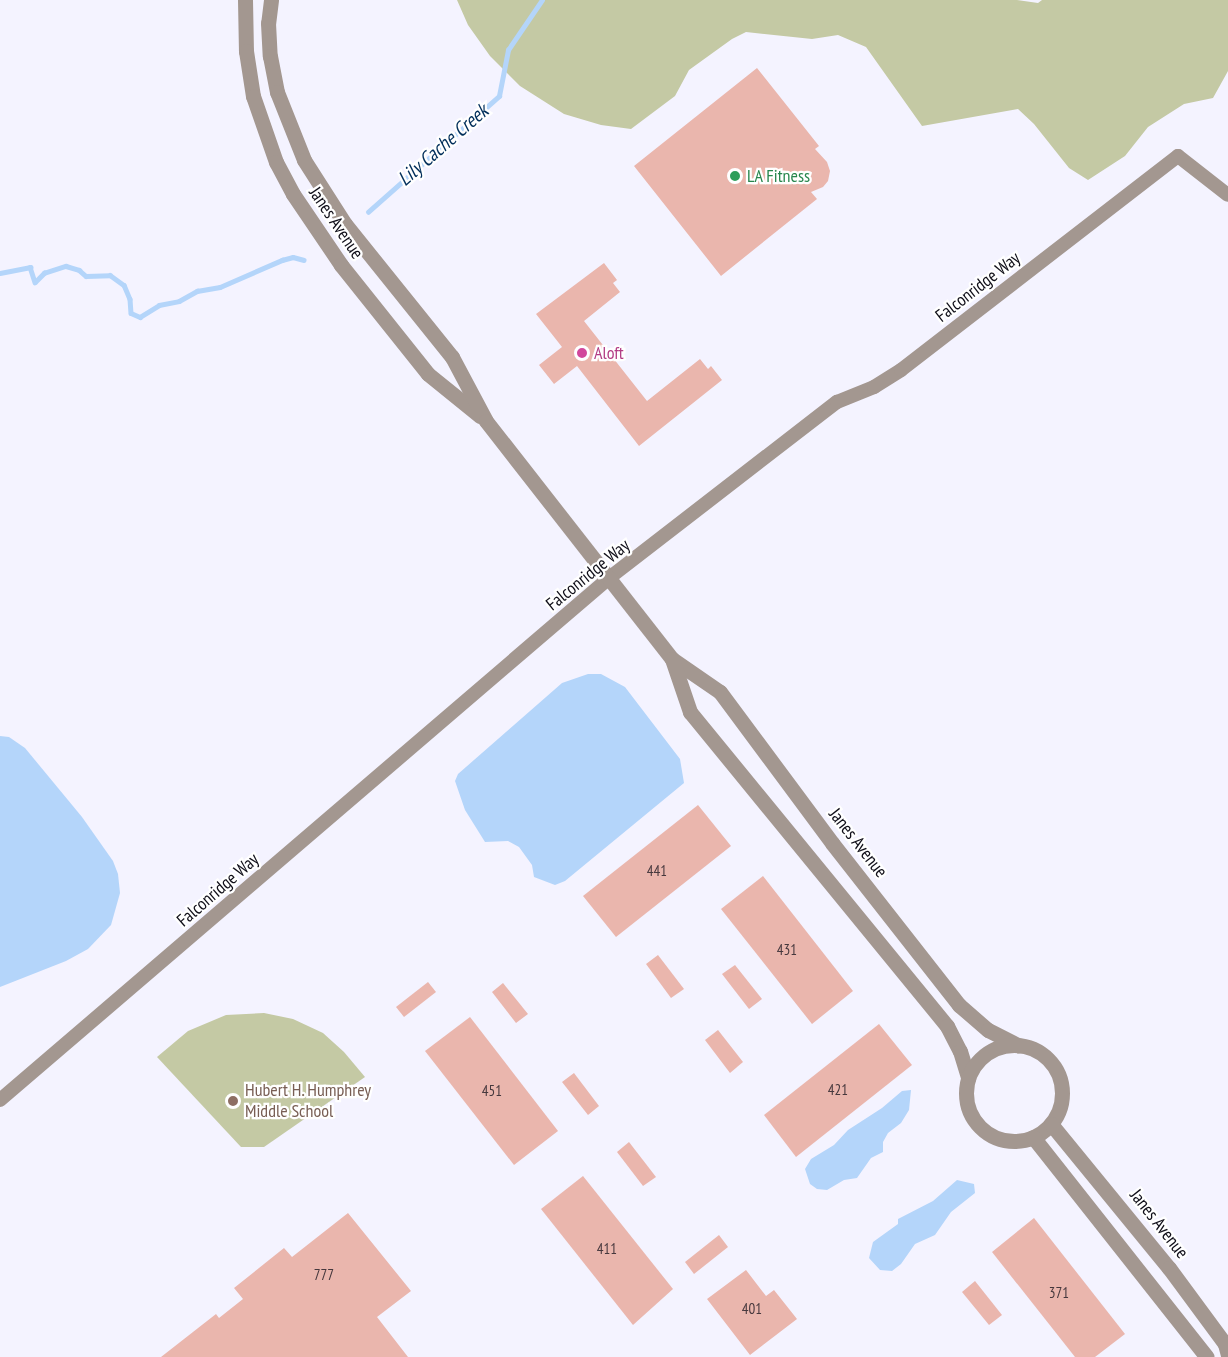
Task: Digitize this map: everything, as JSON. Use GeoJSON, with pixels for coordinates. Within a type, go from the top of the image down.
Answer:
{"type":"FeatureCollection","features":[{"type":"Feature","properties":{"kind":"street","name":"Janes Avenue"},"geometry":{"type":"LineString","coordinates":[[245,0],[246,51],[253,96],[276,162],[293,194],[340,265],[428,374],[486,421]]}},
{"type":"Feature","properties":{"kind":"street","name":"Janes Avenue"},"geometry":{"type":"LineString","coordinates":[[271,0],[268,23],[270,57],[277,92],[304,160],[345,224],[452,357],[486,421],[672,659],[720,692],[832,843],[959,1005],[988,1030],[1042,1054],[1058,1074],[1062,1091],[1060,1109],[1051,1124],[1169,1268],[1225,1344],[1228,1355]]}},
{"type":"Feature","properties":{"kind":"street","name":"Falconridge Way"},"geometry":{"type":"LineString","coordinates":[[0,1100],[609,578],[837,402],[874,387],[901,370],[1178,156],[1228,195]]}},
{"type":"Feature","properties":{"kind":"street","name":"Janes Avenue"},"geometry":{"type":"LineString","coordinates":[[672,659],[690,712],[947,1026],[960,1051],[968,1078],[965,1093],[974,1122],[985,1132],[999,1139],[1016,1141],[1033,1137]]}},
{"type":"Feature","properties":{"kind":"street"},"geometry":{"type":"LineString","coordinates":[[968,1078],[975,1064],[987,1053],[1002,1046],[1018,1045]]}},
{"type":"Feature","properties":{"kind":"street"},"geometry":{"type":"LineString","coordinates":[[1051,1124],[1033,1137],[1207,1357]]}},
{"type":"Feature","properties":{"kind":"green space"},"geometry":{"type":"Polygon","coordinates":[[[457,0],[1017,0],[1038,3],[1042,0],[1228,0],[1228,71],[1213,98],[1184,104],[1148,127],[1125,156],[1088,180],[1069,168],[1034,124],[1018,109],[922,126],[866,47],[838,35],[812,39],[746,32],[732,39],[689,70],[675,96],[631,129],[601,125],[564,114],[520,86],[490,56],[468,25],[457,0]]]}},
{"type":"Feature","properties":{"kind":"green space"},"geometry":{"type":"Polygon","coordinates":[[[264,1013],[293,1019],[323,1033],[344,1052],[365,1077],[264,1147],[241,1147],[157,1057],[188,1031],[226,1015],[264,1013]]]}},
{"type":"Feature","properties":{"kind":"water"},"geometry":{"type":"Polygon","coordinates":[[[588,674],[601,674],[625,687],[680,759],[684,783],[565,881],[555,885],[534,877],[532,865],[519,847],[508,841],[485,842],[465,810],[455,781],[458,774],[562,683],[588,674]]]}},
{"type":"Feature","properties":{"kind":"water"},"geometry":{"type":"Polygon","coordinates":[[[0,736],[9,737],[25,748],[82,817],[113,861],[118,874],[120,893],[111,925],[88,949],[66,961],[0,987],[0,736]]]}},
{"type":"Feature","properties":{"kind":"water"},"geometry":{"type":"Polygon","coordinates":[[[911,1090],[909,1110],[901,1123],[888,1133],[883,1142],[883,1152],[871,1158],[857,1178],[844,1180],[827,1190],[817,1189],[810,1184],[805,1169],[811,1159],[834,1145],[848,1130],[882,1108],[902,1091],[911,1090]]]}},
{"type":"Feature","properties":{"kind":"water"},"geometry":{"type":"Polygon","coordinates":[[[957,1180],[974,1184],[975,1193],[951,1212],[935,1235],[915,1244],[901,1264],[892,1271],[880,1270],[869,1258],[873,1242],[898,1224],[898,1219],[933,1201],[957,1180]]]}},
{"type":"Feature","properties":{"kind":"building","name":"LA Fitness"},"geometry":{"type":"Polygon","coordinates":[[[757,68],[819,146],[815,149],[827,162],[830,171],[828,181],[823,187],[811,192],[817,199],[721,276],[634,166],[757,68]]]}},
{"type":"Feature","properties":{"kind":"building","name":"Aloft"},"geometry":{"type":"Polygon","coordinates":[[[604,263],[617,280],[613,283],[620,292],[584,321],[647,401],[700,359],[708,369],[711,366],[722,380],[639,446],[577,366],[554,384],[539,365],[562,347],[536,314],[604,263]]]}},
{"type":"Feature","properties":{"kind":"building"},"geometry":{"type":"Polygon","coordinates":[[[698,805],[731,846],[616,937],[583,896],[698,805]]]}},
{"type":"Feature","properties":{"kind":"building"},"geometry":{"type":"Polygon","coordinates":[[[763,876],[853,991],[812,1024],[721,909],[763,876]]]}},
{"type":"Feature","properties":{"kind":"building"},"geometry":{"type":"Polygon","coordinates":[[[658,955],[684,989],[671,998],[646,964],[658,955]]]}},
{"type":"Feature","properties":{"kind":"building"},"geometry":{"type":"Polygon","coordinates":[[[735,965],[762,999],[749,1009],[722,974],[735,965]]]}},
{"type":"Feature","properties":{"kind":"building"},"geometry":{"type":"Polygon","coordinates":[[[428,982],[436,992],[404,1017],[396,1007],[428,982]]]}},
{"type":"Feature","properties":{"kind":"building"},"geometry":{"type":"Polygon","coordinates":[[[503,983],[528,1014],[516,1023],[492,992],[503,983]]]}},
{"type":"Feature","properties":{"kind":"building"},"geometry":{"type":"Polygon","coordinates":[[[470,1017],[558,1131],[514,1165],[425,1051],[470,1017]]]}},
{"type":"Feature","properties":{"kind":"building"},"geometry":{"type":"Polygon","coordinates":[[[879,1024],[912,1065],[796,1157],[764,1115],[879,1024]]]}},
{"type":"Feature","properties":{"kind":"building"},"geometry":{"type":"Polygon","coordinates":[[[718,1030],[743,1062],[730,1073],[705,1040],[718,1030]]]}},
{"type":"Feature","properties":{"kind":"building"},"geometry":{"type":"Polygon","coordinates":[[[574,1073],[599,1106],[588,1115],[562,1082],[574,1073]]]}},
{"type":"Feature","properties":{"kind":"building"},"geometry":{"type":"Polygon","coordinates":[[[629,1142],[656,1177],[643,1186],[617,1152],[629,1142]]]}},
{"type":"Feature","properties":{"kind":"building"},"geometry":{"type":"Polygon","coordinates":[[[583,1176],[673,1289],[633,1325],[541,1209],[583,1176]]]}},
{"type":"Feature","properties":{"kind":"building"},"geometry":{"type":"Polygon","coordinates":[[[348,1213],[411,1291],[377,1317],[408,1357],[161,1357],[216,1314],[219,1318],[243,1299],[234,1288],[284,1248],[292,1257],[348,1213]]]}},
{"type":"Feature","properties":{"kind":"building"},"geometry":{"type":"Polygon","coordinates":[[[1034,1218],[1125,1334],[1095,1357],[1075,1357],[992,1252],[1034,1218]]]}},
{"type":"Feature","properties":{"kind":"building"},"geometry":{"type":"Polygon","coordinates":[[[719,1235],[728,1247],[694,1274],[685,1262],[719,1235]]]}},
{"type":"Feature","properties":{"kind":"building"},"geometry":{"type":"Polygon","coordinates":[[[746,1270],[766,1296],[774,1290],[797,1319],[750,1355],[707,1299],[746,1270]]]}},
{"type":"Feature","properties":{"kind":"building"},"geometry":{"type":"Polygon","coordinates":[[[975,1281],[1002,1315],[989,1325],[962,1292],[975,1281]]]}},
{"type":"Feature","properties":{"kind":"waterway","name":"Lily Cache Creek"},"geometry":{"type":"LineString","coordinates":[[368,212],[499,96],[508,50],[542,0]]}},
{"type":"Feature","properties":{"kind":"waterway"},"geometry":{"type":"LineString","coordinates":[[0,273],[30,267],[35,282],[44,273],[66,266],[79,270],[86,276],[110,275],[124,285],[130,299],[131,313],[140,317],[159,305],[179,301],[197,291],[220,287],[282,260],[293,257],[304,260]]}},
{"type":"Feature","properties":{"kind":"place","name":"LA Fitness"},"geometry":{"type":"Point","coordinates":[735,176]}},
{"type":"Feature","properties":{"kind":"place","name":"Aloft"},"geometry":{"type":"Point","coordinates":[582,353]}},
{"type":"Feature","properties":{"kind":"place","name":"Hubert H. Humphrey Middle School"},"geometry":{"type":"Point","coordinates":[233,1101]}}]}
